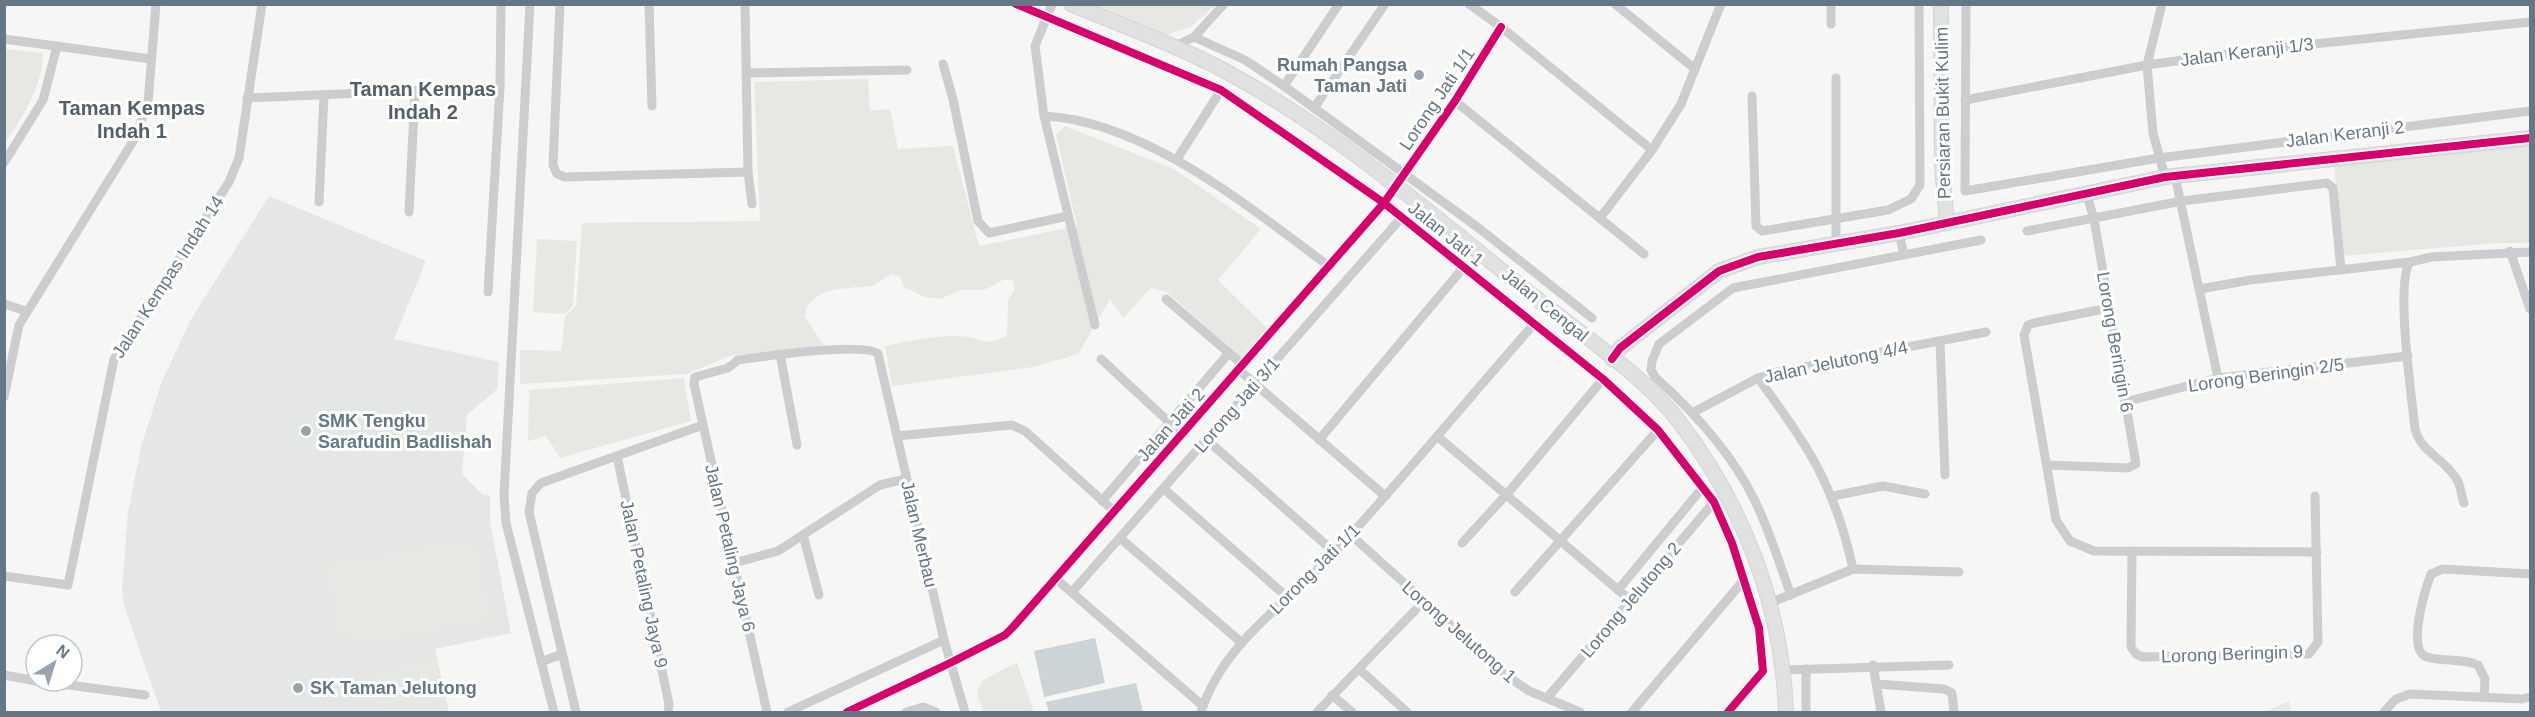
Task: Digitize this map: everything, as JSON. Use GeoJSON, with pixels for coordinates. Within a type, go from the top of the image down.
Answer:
{"type":"FeatureCollection","features":[{"type":"Feature","properties":{"kind":"street"},"geometry":{"type":"LineString","coordinates":[[4,397],[19,326],[26,311],[135,138],[148,103],[156,4]]}},
{"type":"Feature","properties":{"kind":"street","name":"Jalan Kempas Indah 14"},"geometry":{"type":"LineString","coordinates":[[4,576],[68,585],[114,359],[229,182],[239,158],[262,4]]}},
{"type":"Feature","properties":{"kind":"street"},"geometry":{"type":"LineString","coordinates":[[488,292],[500,87],[501,4]]}},
{"type":"Feature","properties":{"kind":"street"},"geometry":{"type":"LineString","coordinates":[[530,4],[504,495],[506,523],[554,712]]}},
{"type":"Feature","properties":{"kind":"street"},"geometry":{"type":"LineString","coordinates":[[560,4],[553,165],[557,174],[565,177],[748,172]]}},
{"type":"Feature","properties":{"kind":"street"},"geometry":{"type":"LineString","coordinates":[[649,4],[652,106]]}},
{"type":"Feature","properties":{"kind":"street"},"geometry":{"type":"LineString","coordinates":[[746,4],[748,172],[752,204]]}},
{"type":"Feature","properties":{"kind":"street","name":"Jalan Jati 1"},"geometry":{"type":"LineString","coordinates":[[1016,4],[1221,90],[1402,217],[1603,379],[1658,430],[1712,499],[1759,628],[1763,671],[1728,712]]}},
{"type":"Feature","properties":{"kind":"street"},"geometry":{"type":"LineString","coordinates":[[1052,4],[1035,46],[1044,116],[1095,325]]}},
{"type":"Feature","properties":{"kind":"street","name":"Jalan Cengal"},"geometry":{"type":"LineString","coordinates":[[1071,4],[1173,47],[1236,77],[1279,103],[1396,186],[1612,359],[1675,417],[1721,484],[1749,542],[1770,603],[1784,670],[1786,712]]}},
{"type":"Feature","properties":{"kind":"street"},"geometry":{"type":"LineString","coordinates":[[1173,47],[1194,37],[1224,4]]}},
{"type":"Feature","properties":{"kind":"street"},"geometry":{"type":"LineString","coordinates":[[1284,86],[1339,4]]}},
{"type":"Feature","properties":{"kind":"street"},"geometry":{"type":"LineString","coordinates":[[1314,108],[1385,4]]}},
{"type":"Feature","properties":{"kind":"street"},"geometry":{"type":"LineString","coordinates":[[1469,4],[1501,27],[1653,150]]}},
{"type":"Feature","properties":{"kind":"street"},"geometry":{"type":"LineString","coordinates":[[1615,4],[1695,69]]}},
{"type":"Feature","properties":{"kind":"street"},"geometry":{"type":"LineString","coordinates":[[1600,218],[1653,150],[1681,104],[1721,4]]}},
{"type":"Feature","properties":{"kind":"street"},"geometry":{"type":"LineString","coordinates":[[1831,4],[1831,24]]}},
{"type":"Feature","properties":{"kind":"street"},"geometry":{"type":"LineString","coordinates":[[1752,96],[1756,226],[1762,231],[1888,210],[1911,199],[1920,185],[1919,4]]}},
{"type":"Feature","properties":{"kind":"street","name":"Persiaran Bukit Kulim"},"geometry":{"type":"LineString","coordinates":[[1941,4],[1942,166],[1947,222]]}},
{"type":"Feature","properties":{"kind":"street"},"geometry":{"type":"LineString","coordinates":[[1965,100],[1966,4]]}},
{"type":"Feature","properties":{"kind":"street"},"geometry":{"type":"LineString","coordinates":[[2162,4],[2148,65],[2153,133],[2159,158],[2182,201],[2218,378]]}},
{"type":"Feature","properties":{"kind":"street","name":"Jalan Keranji 1/3"},"geometry":{"type":"LineString","coordinates":[[1965,100],[2148,65],[2255,50],[2530,22]]}},
{"type":"Feature","properties":{"kind":"street","name":"Lorong Jati 1/1"},"geometry":{"type":"LineString","coordinates":[[1396,186],[1455,101],[1501,27]]}},
{"type":"Feature","properties":{"kind":"street"},"geometry":{"type":"LineString","coordinates":[[1194,37],[1245,60],[1284,86],[1405,173],[1592,318]]}},
{"type":"Feature","properties":{"kind":"street"},"geometry":{"type":"LineString","coordinates":[[4,39],[151,59]]}},
{"type":"Feature","properties":{"kind":"street"},"geometry":{"type":"LineString","coordinates":[[4,164],[43,100],[57,46]]}},
{"type":"Feature","properties":{"kind":"street"},"geometry":{"type":"LineString","coordinates":[[943,64],[953,99],[978,221],[984,230],[989,233],[1068,216]]}},
{"type":"Feature","properties":{"kind":"street"},"geometry":{"type":"LineString","coordinates":[[746,73],[907,70]]}},
{"type":"Feature","properties":{"kind":"street"},"geometry":{"type":"LineString","coordinates":[[1836,78],[1836,243]]}},
{"type":"Feature","properties":{"kind":"street"},"geometry":{"type":"LineString","coordinates":[[247,98],[500,87]]}},
{"type":"Feature","properties":{"kind":"street"},"geometry":{"type":"LineString","coordinates":[[1177,159],[1221,90]]}},
{"type":"Feature","properties":{"kind":"street"},"geometry":{"type":"LineString","coordinates":[[409,212],[415,91]]}},
{"type":"Feature","properties":{"kind":"street"},"geometry":{"type":"LineString","coordinates":[[319,202],[324,94]]}},
{"type":"Feature","properties":{"kind":"street","name":"Jalan Keranji 2"},"geometry":{"type":"LineString","coordinates":[[1965,100],[1965,191],[2159,158],[2530,111]]}},
{"type":"Feature","properties":{"kind":"street"},"geometry":{"type":"LineString","coordinates":[[1455,101],[1644,254]]}},
{"type":"Feature","properties":{"kind":"street"},"geometry":{"type":"LineString","coordinates":[[1044,116],[1088,121],[1177,159],[1330,267]]}},
{"type":"Feature","properties":{"kind":"street"},"geometry":{"type":"LineString","coordinates":[[1612,359],[1620,348],[1719,272],[1758,257],[1899,234],[1947,222],[2170,177],[2530,138]]}},
{"type":"Feature","properties":{"kind":"street"},"geometry":{"type":"LineString","coordinates":[[2027,231],[2182,201],[2331,184],[2341,270]]}},
{"type":"Feature","properties":{"kind":"street","name":"Jalan Jati 2"},"geometry":{"type":"LineString","coordinates":[[847,712],[1005,635],[1330,267],[1396,186]]}},
{"type":"Feature","properties":{"kind":"street","name":"Lorong Beringin 6"},"geometry":{"type":"LineString","coordinates":[[2047,465],[2128,468],[2136,464],[2094,219],[2087,195]]}},
{"type":"Feature","properties":{"kind":"street","name":"Lorong Jati 3/1"},"geometry":{"type":"LineString","coordinates":[[1072,592],[1402,217]]}},
{"type":"Feature","properties":{"kind":"street"},"geometry":{"type":"LineString","coordinates":[[1899,234],[1904,255]]}},
{"type":"Feature","properties":{"kind":"street"},"geometry":{"type":"LineString","coordinates":[[1791,595],[1754,499],[1735,467],[1694,412],[1655,377],[1652,361],[1659,344],[1732,288],[1981,240]]}},
{"type":"Feature","properties":{"kind":"street"},"geometry":{"type":"LineString","coordinates":[[2200,289],[2250,280],[2410,262],[2431,257],[2510,251],[2530,252]]}},
{"type":"Feature","properties":{"kind":"street"},"geometry":{"type":"LineString","coordinates":[[2510,251],[2530,309]]}},
{"type":"Feature","properties":{"kind":"street"},"geometry":{"type":"LineString","coordinates":[[2410,262],[2405,275],[2408,356],[2417,440],[2457,480],[2464,503]]}},
{"type":"Feature","properties":{"kind":"street"},"geometry":{"type":"LineString","coordinates":[[1319,440],[1463,268]]}},
{"type":"Feature","properties":{"kind":"street"},"geometry":{"type":"LineString","coordinates":[[1166,299],[1229,353],[1256,384],[1385,496]]}},
{"type":"Feature","properties":{"kind":"street"},"geometry":{"type":"LineString","coordinates":[[4,304],[26,311]]}},
{"type":"Feature","properties":{"kind":"street"},"geometry":{"type":"LineString","coordinates":[[2109,308],[2034,323],[2026,328],[2024,340],[2056,520],[2070,541],[2094,551],[2317,552]]}},
{"type":"Feature","properties":{"kind":"street","name":"Lorong Jati 1/1"},"geometry":{"type":"LineString","coordinates":[[1202,709],[1222,669],[1242,643],[1350,535],[1534,324]]}},
{"type":"Feature","properties":{"kind":"street","name":"Jalan Jelutong 4/4"},"geometry":{"type":"LineString","coordinates":[[1694,412],[1758,378],[1806,366],[1986,332]]}},
{"type":"Feature","properties":{"kind":"street"},"geometry":{"type":"LineString","coordinates":[[1940,341],[1945,475]]}},
{"type":"Feature","properties":{"kind":"street","name":"Jalan Merbau"},"geometry":{"type":"LineString","coordinates":[[780,354],[867,349],[878,354],[944,640],[964,712]]}},
{"type":"Feature","properties":{"kind":"street"},"geometry":{"type":"LineString","coordinates":[[1102,501],[1229,353]]}},
{"type":"Feature","properties":{"kind":"street"},"geometry":{"type":"LineString","coordinates":[[780,354],[797,445]]}},
{"type":"Feature","properties":{"kind":"street","name":"Jalan Petaling Jaya 6"},"geometry":{"type":"LineString","coordinates":[[767,712],[694,384],[695,377],[728,368],[738,360],[780,354]]}},
{"type":"Feature","properties":{"kind":"street","name":"Lorong Beringin 2/5"},"geometry":{"type":"LineString","coordinates":[[2125,402],[2218,378],[2408,356]]}},
{"type":"Feature","properties":{"kind":"street"},"geometry":{"type":"LineString","coordinates":[[1101,359],[1183,435]]}},
{"type":"Feature","properties":{"kind":"street"},"geometry":{"type":"LineString","coordinates":[[1758,378],[1806,446],[1833,496],[1853,569]]}},
{"type":"Feature","properties":{"kind":"street"},"geometry":{"type":"LineString","coordinates":[[1462,543],[1507,494],[1603,379]]}},
{"type":"Feature","properties":{"kind":"street"},"geometry":{"type":"LineString","coordinates":[[576,712],[529,512],[532,493],[541,483],[703,425]]}},
{"type":"Feature","properties":{"kind":"street"},"geometry":{"type":"LineString","coordinates":[[897,436],[1012,425],[1025,431],[1114,511]]}},
{"type":"Feature","properties":{"kind":"street"},"geometry":{"type":"LineString","coordinates":[[1515,592],[1658,430]]}},
{"type":"Feature","properties":{"kind":"street"},"geometry":{"type":"LineString","coordinates":[[1437,436],[1630,600]]}},
{"type":"Feature","properties":{"kind":"street"},"geometry":{"type":"LineString","coordinates":[[1207,440],[1334,552]]}},
{"type":"Feature","properties":{"kind":"street","name":"Jalan Petaling Jaya 9"},"geometry":{"type":"LineString","coordinates":[[617,456],[669,704],[668,712]]}},
{"type":"Feature","properties":{"kind":"street"},"geometry":{"type":"LineString","coordinates":[[734,563],[778,551],[880,485],[906,479]]}},
{"type":"Feature","properties":{"kind":"street","name":"Lorong Jelutong 2"},"geometry":{"type":"LineString","coordinates":[[1547,698],[1630,600],[1712,499],[1721,484]]}},
{"type":"Feature","properties":{"kind":"street"},"geometry":{"type":"LineString","coordinates":[[1833,496],[1883,486],[1925,494]]}},
{"type":"Feature","properties":{"kind":"street"},"geometry":{"type":"LineString","coordinates":[[1618,590],[1703,487]]}},
{"type":"Feature","properties":{"kind":"street"},"geometry":{"type":"LineString","coordinates":[[1164,489],[1287,597]]}},
{"type":"Feature","properties":{"kind":"street","name":"Lorong Beringin 9"},"geometry":{"type":"LineString","coordinates":[[2133,551],[2131,647],[2136,654],[2144,657],[2309,654],[2318,642],[2315,496]]}},
{"type":"Feature","properties":{"kind":"street"},"geometry":{"type":"LineString","coordinates":[[803,535],[819,594]]}},
{"type":"Feature","properties":{"kind":"street","name":"Lorong Jelutong 1"},"geometry":{"type":"LineString","coordinates":[[1350,535],[1506,675],[1529,691],[1580,712]]}},
{"type":"Feature","properties":{"kind":"street"},"geometry":{"type":"LineString","coordinates":[[1120,538],[1242,643]]}},
{"type":"Feature","properties":{"kind":"street"},"geometry":{"type":"LineString","coordinates":[[2484,697],[2485,679],[2478,665],[2425,657],[2418,651],[2416,639],[2431,574],[2443,568],[2530,574]]}},
{"type":"Feature","properties":{"kind":"street"},"geometry":{"type":"LineString","coordinates":[[1770,603],[1853,569],[1959,572]]}},
{"type":"Feature","properties":{"kind":"street"},"geometry":{"type":"LineString","coordinates":[[1055,578],[1202,709]]}},
{"type":"Feature","properties":{"kind":"street"},"geometry":{"type":"LineString","coordinates":[[1632,712],[1743,581]]}},
{"type":"Feature","properties":{"kind":"street"},"geometry":{"type":"LineString","coordinates":[[1317,712],[1423,602]]}},
{"type":"Feature","properties":{"kind":"street"},"geometry":{"type":"LineString","coordinates":[[788,712],[944,640]]}},
{"type":"Feature","properties":{"kind":"street"},"geometry":{"type":"LineString","coordinates":[[541,662],[562,654]]}},
{"type":"Feature","properties":{"kind":"street"},"geometry":{"type":"LineString","coordinates":[[1784,670],[1873,665],[1950,665]]}},
{"type":"Feature","properties":{"kind":"street"},"geometry":{"type":"LineString","coordinates":[[1873,665],[1881,712]]}},
{"type":"Feature","properties":{"kind":"street"},"geometry":{"type":"LineString","coordinates":[[1359,669],[1407,712]]}},
{"type":"Feature","properties":{"kind":"street"},"geometry":{"type":"LineString","coordinates":[[1806,669],[1806,712]]}},
{"type":"Feature","properties":{"kind":"street"},"geometry":{"type":"LineString","coordinates":[[4,675],[24,679]]}},
{"type":"Feature","properties":{"kind":"street"},"geometry":{"type":"LineString","coordinates":[[1877,684],[1944,689],[1952,693],[1954,712]]}},
{"type":"Feature","properties":{"kind":"street"},"geometry":{"type":"LineString","coordinates":[[84,689],[145,695]]}},
{"type":"Feature","properties":{"kind":"street"},"geometry":{"type":"LineString","coordinates":[[2384,712],[2396,699],[2410,694],[2530,697]]}},
{"type":"Feature","properties":{"kind":"street"},"geometry":{"type":"LineString","coordinates":[[1332,695],[1352,712]]}},
{"type":"Feature","properties":{"kind":"street"},"geometry":{"type":"LineString","coordinates":[[906,712],[916,708],[933,710]]}},
{"type":"Feature","properties":{"kind":"shaded area"},"geometry":{"type":"Polygon","coordinates":[[[1092,5],[1216,5],[1190,27],[1166,35],[1092,5]]]}},
{"type":"Feature","properties":{"kind":"shaded area"},"geometry":{"type":"Polygon","coordinates":[[[5,49],[43,53],[42,66],[35,89],[25,112],[5,143],[5,49]]]}},
{"type":"Feature","properties":{"kind":"shaded area"},"geometry":{"type":"Polygon","coordinates":[[[868,79],[870,111],[890,109],[898,149],[953,146],[979,246],[1077,226],[1056,135],[1065,126],[1174,169],[1261,229],[1218,280],[1269,330],[1243,360],[1167,292],[1151,288],[1123,318],[1110,299],[1078,354],[1033,367],[892,386],[885,346],[948,336],[987,341],[999,339],[1007,335],[1008,301],[1015,289],[1013,281],[1005,279],[985,290],[962,290],[940,299],[925,297],[904,287],[900,277],[891,274],[873,285],[831,290],[814,298],[804,316],[824,345],[729,356],[687,374],[520,384],[520,350],[561,351],[565,317],[576,306],[582,223],[760,221],[754,82],[868,79]]]}},
{"type":"Feature","properties":{"kind":"shaded area"},"geometry":{"type":"Polygon","coordinates":[[[2530,145],[2530,243],[2498,243],[2342,256],[2334,163],[2530,145]]]}},
{"type":"Feature","properties":{"kind":"shaded area","name":"SMK Tengku Sarafudin Badlishah"},"geometry":{"type":"Polygon","coordinates":[[[269,196],[426,261],[394,339],[499,362],[497,389],[467,415],[462,474],[483,495],[490,495],[490,522],[511,633],[435,649],[449,712],[161,712],[124,605],[122,591],[128,512],[141,447],[161,384],[190,321],[269,196]]]}},
{"type":"Feature","properties":{"kind":"shaded area"},"geometry":{"type":"Polygon","coordinates":[[[537,239],[577,241],[573,306],[565,314],[533,312],[537,239]]]}},
{"type":"Feature","properties":{"kind":"shaded area"},"geometry":{"type":"Polygon","coordinates":[[[684,378],[691,421],[560,458],[546,436],[528,441],[529,390],[684,378]]]}},
{"type":"Feature","properties":{"kind":"shaded area"},"geometry":{"type":"Polygon","coordinates":[[[476,537],[492,620],[362,645],[335,627],[325,564],[476,537]]]}},
{"type":"Feature","properties":{"kind":"shaded area"},"geometry":{"type":"Polygon","coordinates":[[[1095,638],[1105,683],[1044,697],[1034,651],[1095,638]]]}},
{"type":"Feature","properties":{"kind":"shaded area"},"geometry":{"type":"Polygon","coordinates":[[[435,659],[447,712],[385,712],[376,671],[435,659]]]}},
{"type":"Feature","properties":{"kind":"shaded area"},"geometry":{"type":"Polygon","coordinates":[[[1017,662],[1034,712],[983,712],[977,693],[982,681],[1017,662]]]}},
{"type":"Feature","properties":{"kind":"shaded area"},"geometry":{"type":"Polygon","coordinates":[[[1136,683],[1143,712],[1049,712],[1046,702],[1136,683]]]}},
{"type":"Feature","properties":{"kind":"shaded area"},"geometry":{"type":"Polygon","coordinates":[[[2289,701],[2291,712],[2265,712],[2289,701]]]}},
{"type":"Feature","properties":{"kind":"cycle path"},"geometry":{"type":"LineString","coordinates":[[1016,4],[1221,90],[1384,203],[1603,379],[1658,430],[1714,502],[1732,543],[1759,628],[1763,671],[1728,712]]}},
{"type":"Feature","properties":{"kind":"cycle path"},"geometry":{"type":"LineString","coordinates":[[847,712],[1005,635],[1013,627],[1384,203],[1455,101],[1501,27]]}},
{"type":"Feature","properties":{"kind":"cycle path"},"geometry":{"type":"LineString","coordinates":[[1612,359],[1620,348],[1719,271],[1758,257],[1899,233],[2165,177],[2530,138]]}},
{"type":"Feature","properties":{"kind":"place","name":"Rumah Pangsa Taman Jati"},"geometry":{"type":"Point","coordinates":[1419,75]}},
{"type":"Feature","properties":{"kind":"place","name":"SMK Tengku Sarafudin Badlishah"},"geometry":{"type":"Point","coordinates":[306,431]}},
{"type":"Feature","properties":{"kind":"place","name":"SK Taman Jelutong"},"geometry":{"type":"Point","coordinates":[298,688]}},
{"type":"Feature","properties":{"kind":"district","name":"Taman Kempas Indah 2"},"geometry":{"type":"Point","coordinates":[423,100]}},
{"type":"Feature","properties":{"kind":"district","name":"Taman Kempas Indah 1"},"geometry":{"type":"Point","coordinates":[132,120]}}]}
